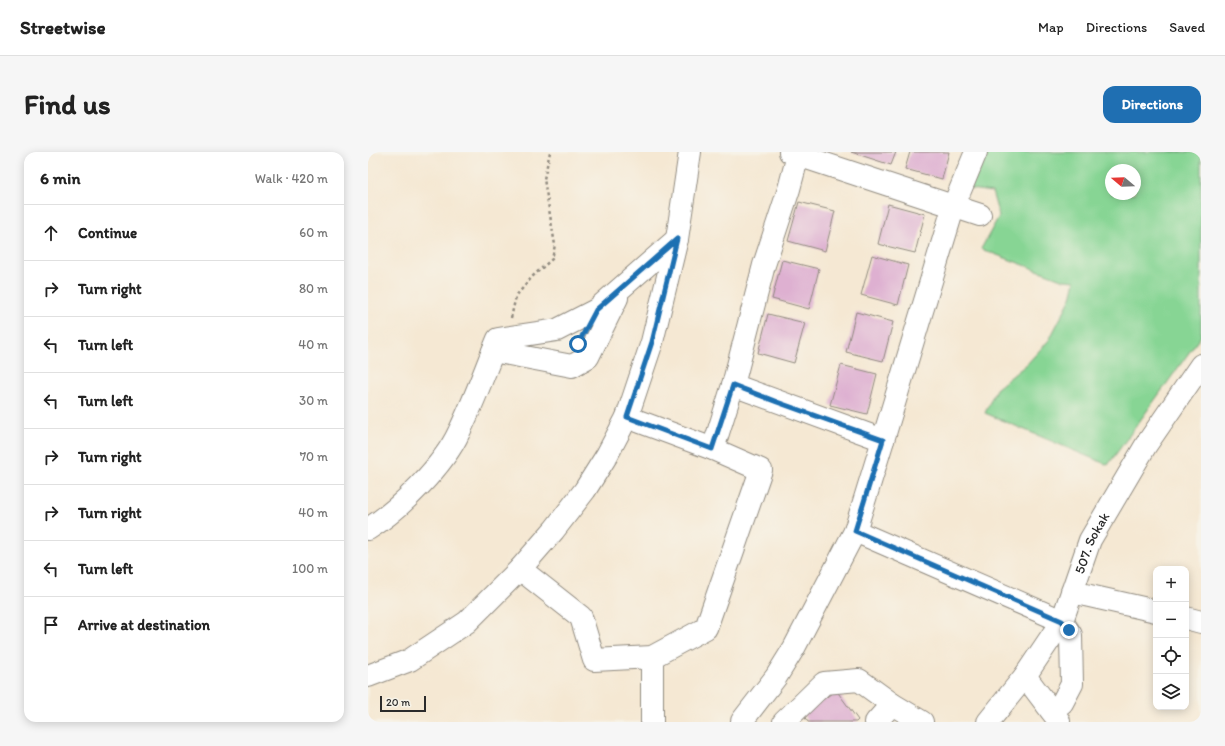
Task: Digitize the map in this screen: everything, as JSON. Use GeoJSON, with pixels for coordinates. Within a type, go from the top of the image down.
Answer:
{"type":"FeatureCollection","features":[{"type":"Feature","properties":{"kind":"street"},"geometry":{"type":"LineString","coordinates":[[368,676],[410,660],[467,622],[520,569],[554,530],[585,490],[607,455],[627,417],[652,342],[677,239],[690,152]]}},
{"type":"Feature","properties":{"kind":"street"},"geometry":{"type":"LineString","coordinates":[[742,721],[776,677],[794,648],[855,531],[954,205],[976,152]]}},
{"type":"Feature","properties":{"kind":"street"},"geometry":{"type":"LineString","coordinates":[[712,449],[733,385],[764,265],[790,189],[794,154],[980,214]]}},
{"type":"Feature","properties":{"kind":"street"},"geometry":{"type":"LineString","coordinates":[[496,344],[557,330],[596,310],[677,239]]}},
{"type":"Feature","properties":{"kind":"street"},"geometry":{"type":"LineString","coordinates":[[496,344],[561,365],[572,366],[581,362],[588,357],[623,287]]}},
{"type":"Feature","properties":{"kind":"street"},"geometry":{"type":"LineString","coordinates":[[368,529],[383,520],[429,476],[459,434],[496,344]]}},
{"type":"Feature","properties":{"kind":"street","name":"507. Sokak"},"geometry":{"type":"LineString","coordinates":[[989,722],[1025,676],[1062,621],[1090,540],[1146,445],[1198,376]]}},
{"type":"Feature","properties":{"kind":"street"},"geometry":{"type":"LineString","coordinates":[[733,385],[883,440]]}},
{"type":"Feature","properties":{"kind":"street"},"geometry":{"type":"LineString","coordinates":[[520,569],[581,617],[594,660],[652,657],[706,628],[761,470],[712,449],[627,417]]}},
{"type":"Feature","properties":{"kind":"street"},"geometry":{"type":"LineString","coordinates":[[855,531],[1062,621],[1071,635],[1072,684],[1070,691],[1055,716],[1025,676]]}},
{"type":"Feature","properties":{"kind":"street"},"geometry":{"type":"LineString","coordinates":[[1072,592],[1153,610]]}},
{"type":"Feature","properties":{"kind":"street"},"geometry":{"type":"LineString","coordinates":[[1189,619],[1201,622]]}},
{"type":"Feature","properties":{"kind":"street"},"geometry":{"type":"LineString","coordinates":[[652,657],[652,722]]}},
{"type":"Feature","properties":{"kind":"street"},"geometry":{"type":"LineString","coordinates":[[784,722],[824,683],[859,680],[892,704],[922,722]]}},
{"type":"Feature","properties":{"kind":"street"},"geometry":{"type":"LineString","coordinates":[[876,722],[892,704]]}},
{"type":"Feature","properties":{"kind":"path"},"geometry":{"type":"LineString","coordinates":[[496,344],[512,317],[516,296],[533,276],[552,259],[555,245],[544,179],[550,152]]}},
{"type":"Feature","properties":{"kind":"green space"},"geometry":{"type":"Polygon","coordinates":[[[984,152],[1201,152],[1201,336],[1108,465],[985,413],[996,389],[1027,364],[1049,340],[1071,298],[1075,281],[1064,280],[981,249],[999,216],[992,192],[970,189],[984,152]]]}},
{"type":"Feature","properties":{"kind":"building"},"geometry":{"type":"Polygon","coordinates":[[[851,152],[896,152],[891,165],[851,152]]]}},
{"type":"Feature","properties":{"kind":"building"},"geometry":{"type":"Polygon","coordinates":[[[910,152],[949,152],[942,179],[905,169],[910,152]]]}},
{"type":"Feature","properties":{"kind":"building"},"geometry":{"type":"Polygon","coordinates":[[[799,202],[835,211],[825,251],[788,241],[799,202]]]}},
{"type":"Feature","properties":{"kind":"building"},"geometry":{"type":"Polygon","coordinates":[[[888,204],[925,214],[915,253],[878,244],[888,204]]]}},
{"type":"Feature","properties":{"kind":"building"},"geometry":{"type":"Polygon","coordinates":[[[872,255],[908,265],[898,305],[861,295],[872,255]]]}},
{"type":"Feature","properties":{"kind":"building"},"geometry":{"type":"Polygon","coordinates":[[[782,260],[819,269],[809,309],[772,299],[782,260]]]}},
{"type":"Feature","properties":{"kind":"building"},"geometry":{"type":"Polygon","coordinates":[[[856,312],[893,322],[883,361],[846,352],[856,312]]]}},
{"type":"Feature","properties":{"kind":"building"},"geometry":{"type":"Polygon","coordinates":[[[768,314],[805,323],[794,363],[758,353],[768,314]]]}},
{"type":"Feature","properties":{"kind":"building"},"geometry":{"type":"Polygon","coordinates":[[[841,365],[877,374],[867,414],[830,405],[841,365]]]}},
{"type":"Feature","properties":{"kind":"building"},"geometry":{"type":"Polygon","coordinates":[[[836,690],[858,720],[856,722],[808,722],[803,715],[836,690]]]}},
{"type":"Feature","properties":{"kind":"route"},"geometry":{"type":"LineString","coordinates":[[578,344],[596,310],[677,239],[652,342],[627,417],[712,449],[733,385],[883,440],[855,531],[909,556],[1062,621],[1069,630]]}}]}
